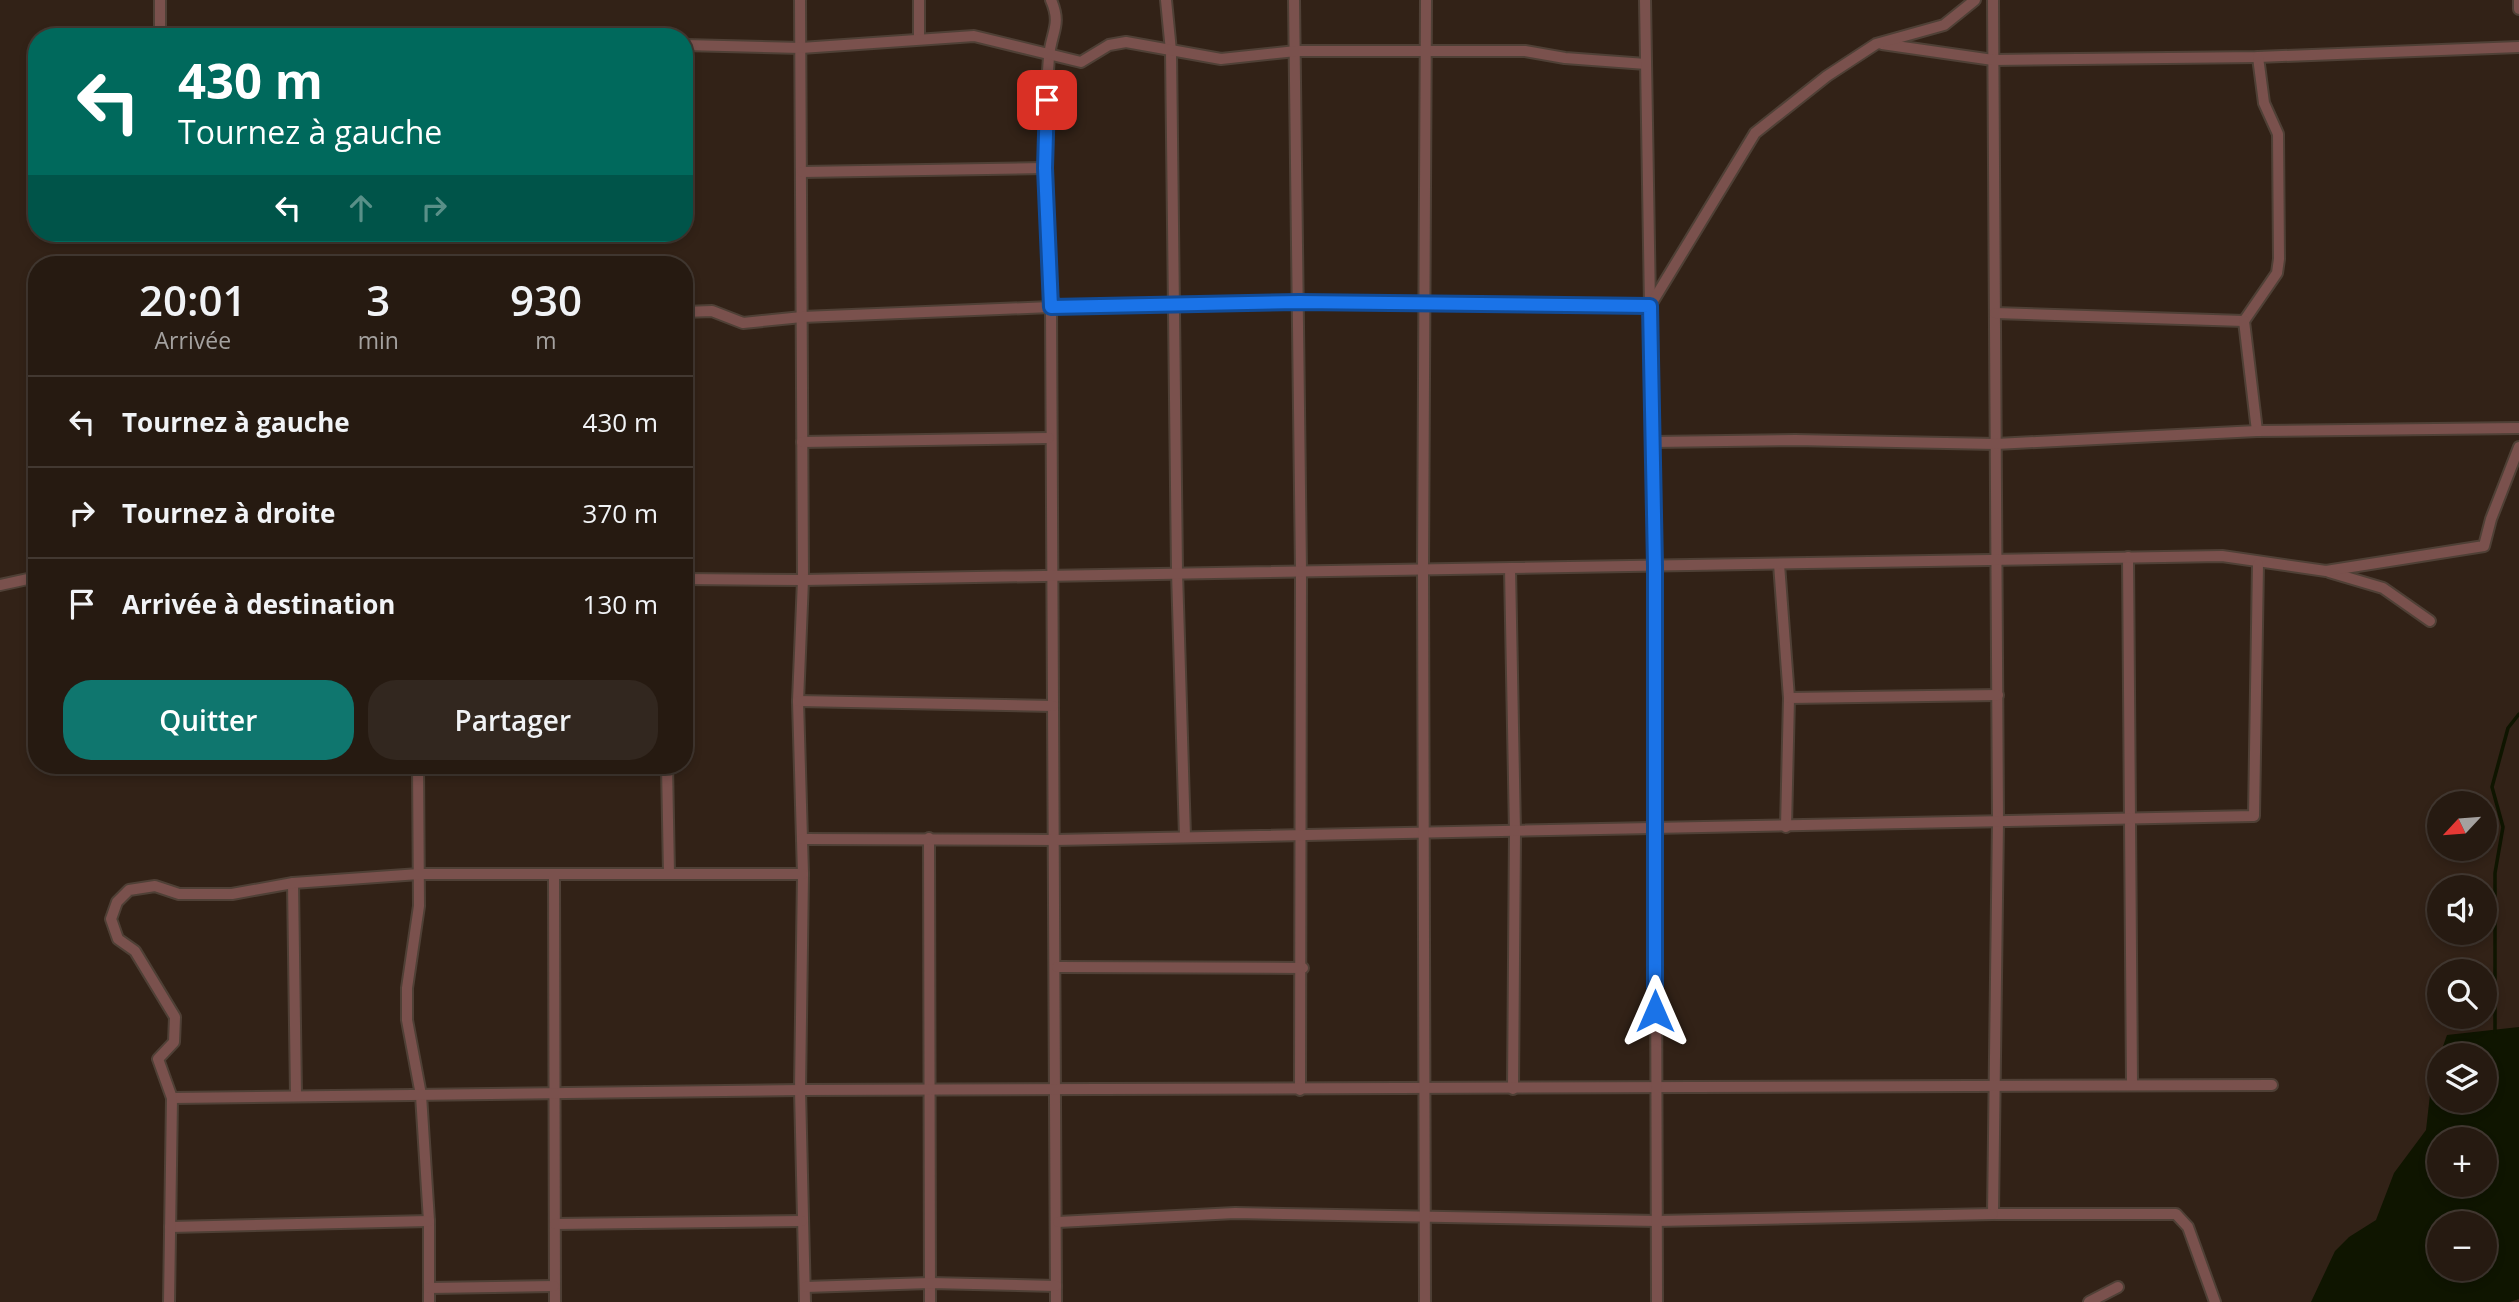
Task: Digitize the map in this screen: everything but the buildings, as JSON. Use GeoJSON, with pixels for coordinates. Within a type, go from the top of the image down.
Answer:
{"type":"FeatureCollection","features":[{"type":"Feature","properties":{"kind":"street"},"geometry":{"type":"LineString","coordinates":[[160,0],[160,28]]}},
{"type":"Feature","properties":{"kind":"street"},"geometry":{"type":"LineString","coordinates":[[800,0],[803,580],[798,701],[803,874],[800,1090],[805,1302]]}},
{"type":"Feature","properties":{"kind":"street"},"geometry":{"type":"LineString","coordinates":[[919,0],[919,39]]}},
{"type":"Feature","properties":{"kind":"street"},"geometry":{"type":"LineString","coordinates":[[1051,0],[1058,17],[1049,54],[1045,168],[1051,307],[1049,438],[1057,967],[1056,1302]]}},
{"type":"Feature","properties":{"kind":"street"},"geometry":{"type":"LineString","coordinates":[[1166,0],[1171,51],[1177,572],[1185,837]]}},
{"type":"Feature","properties":{"kind":"street"},"geometry":{"type":"LineString","coordinates":[[1294,0],[1301,570],[1303,968],[1300,1090]]}},
{"type":"Feature","properties":{"kind":"street"},"geometry":{"type":"LineString","coordinates":[[1425,1302],[1423,304],[1426,0]]}},
{"type":"Feature","properties":{"kind":"street"},"geometry":{"type":"LineString","coordinates":[[1645,0],[1655,566],[1657,1302]]}},
{"type":"Feature","properties":{"kind":"street"},"geometry":{"type":"LineString","coordinates":[[1650,306],[1755,133],[1827,76],[1876,44],[1944,25],[1975,0]]}},
{"type":"Feature","properties":{"kind":"street"},"geometry":{"type":"LineString","coordinates":[[1993,0],[1998,695],[1993,1214]]}},
{"type":"Feature","properties":{"kind":"street"},"geometry":{"type":"LineString","coordinates":[[2519,0],[2519,9]]}},
{"type":"Feature","properties":{"kind":"street"},"geometry":{"type":"LineString","coordinates":[[693,45],[802,48],[974,36],[1081,62],[1109,45],[1126,42],[1221,59],[1296,51],[1525,51],[1565,58],[1646,64]]}},
{"type":"Feature","properties":{"kind":"street"},"geometry":{"type":"LineString","coordinates":[[1876,44],[1993,60],[2258,57],[2519,47]]}},
{"type":"Feature","properties":{"kind":"street"},"geometry":{"type":"LineString","coordinates":[[2257,431],[2244,321],[2277,274],[2279,259],[2278,134],[2264,103],[2258,57]]}},
{"type":"Feature","properties":{"kind":"street"},"geometry":{"type":"LineString","coordinates":[[802,172],[1045,168]]}},
{"type":"Feature","properties":{"kind":"street"},"geometry":{"type":"LineString","coordinates":[[693,312],[712,312],[743,323],[802,317],[1051,307],[1299,302],[1650,306]]}},
{"type":"Feature","properties":{"kind":"street"},"geometry":{"type":"LineString","coordinates":[[1995,313],[2244,321]]}},
{"type":"Feature","properties":{"kind":"street"},"geometry":{"type":"LineString","coordinates":[[1653,442],[1795,440],[1996,444],[2257,431],[2519,428]]}},
{"type":"Feature","properties":{"kind":"street"},"geometry":{"type":"LineString","coordinates":[[802,442],[1049,438]]}},
{"type":"Feature","properties":{"kind":"street"},"geometry":{"type":"LineString","coordinates":[[2326,571],[2484,546],[2519,447]]}},
{"type":"Feature","properties":{"kind":"street"},"geometry":{"type":"LineString","coordinates":[[693,579],[803,580],[1051,573],[2222,556],[2258,564],[2326,571],[2383,587],[2430,621]]}},
{"type":"Feature","properties":{"kind":"street"},"geometry":{"type":"LineString","coordinates":[[2128,557],[2132,1085]]}},
{"type":"Feature","properties":{"kind":"street"},"geometry":{"type":"LineString","coordinates":[[1779,564],[1790,698],[1786,827]]}},
{"type":"Feature","properties":{"kind":"street"},"geometry":{"type":"LineString","coordinates":[[802,839],[1301,836],[2254,817],[2258,564]]}},
{"type":"Feature","properties":{"kind":"street"},"geometry":{"type":"LineString","coordinates":[[1510,568],[1514,832],[1513,1088]]}},
{"type":"Feature","properties":{"kind":"street"},"geometry":{"type":"LineString","coordinates":[[0,585],[28,579]]}},
{"type":"Feature","properties":{"kind":"street"},"geometry":{"type":"LineString","coordinates":[[1790,698],[1998,695]]}},
{"type":"Feature","properties":{"kind":"street"},"geometry":{"type":"LineString","coordinates":[[798,701],[1053,706]]}},
{"type":"Feature","properties":{"kind":"street"},"geometry":{"type":"LineString","coordinates":[[418,774],[419,906],[407,988],[407,1020],[421,1095],[429,1221],[429,1302]]}},
{"type":"Feature","properties":{"kind":"street"},"geometry":{"type":"LineString","coordinates":[[667,774],[669,874]]}},
{"type":"Feature","properties":{"kind":"street"},"geometry":{"type":"LineString","coordinates":[[929,838],[930,1302]]}},
{"type":"Feature","properties":{"kind":"street"},"geometry":{"type":"LineString","coordinates":[[169,1302],[172,1098],[158,1059],[174,1042],[174,1017],[135,951],[118,939],[111,919],[117,902],[130,890],[155,886],[179,894],[232,894],[293,883],[419,874],[803,874]]}},
{"type":"Feature","properties":{"kind":"street"},"geometry":{"type":"LineString","coordinates":[[554,874],[552,1093],[555,1302]]}},
{"type":"Feature","properties":{"kind":"street"},"geometry":{"type":"LineString","coordinates":[[293,883],[296,1096]]}},
{"type":"Feature","properties":{"kind":"street"},"geometry":{"type":"LineString","coordinates":[[1057,967],[1303,968]]}},
{"type":"Feature","properties":{"kind":"street"},"geometry":{"type":"LineString","coordinates":[[172,1098],[800,1090],[2272,1085]]}},
{"type":"Feature","properties":{"kind":"street"},"geometry":{"type":"LineString","coordinates":[[1058,1222],[1235,1213],[1657,1221],[1993,1214],[2176,1214],[2188,1227],[2215,1302]]}},
{"type":"Feature","properties":{"kind":"street"},"geometry":{"type":"LineString","coordinates":[[170,1227],[429,1221]]}},
{"type":"Feature","properties":{"kind":"street"},"geometry":{"type":"LineString","coordinates":[[555,1224],[802,1221]]}},
{"type":"Feature","properties":{"kind":"street"},"geometry":{"type":"LineString","coordinates":[[805,1287],[930,1283],[1056,1286]]}},
{"type":"Feature","properties":{"kind":"street"},"geometry":{"type":"LineString","coordinates":[[429,1288],[554,1286]]}},
{"type":"Feature","properties":{"kind":"street"},"geometry":{"type":"LineString","coordinates":[[2089,1302],[2118,1287]]}},
{"type":"Feature","properties":{"kind":"shaded area"},"geometry":{"type":"Polygon","coordinates":[[[2519,1027],[2519,1299],[2510,1302],[2311,1302],[2335,1251],[2349,1237],[2376,1220],[2394,1173],[2426,1130],[2428,1113],[2497,1113],[2497,1043],[2444,1043],[2447,1035],[2519,1027]]]}},
{"type":"Feature","properties":{"kind":"waterway"},"geometry":{"type":"LineString","coordinates":[[2495,1032],[2495,873],[2503,827],[2492,787],[2508,728],[2519,714]]}},
{"type":"Feature","properties":{"kind":"route"},"geometry":{"type":"LineString","coordinates":[[1047,100],[1045,168],[1051,307],[1299,302],[1650,306],[1657,830],[1655,1011]]}}]}
